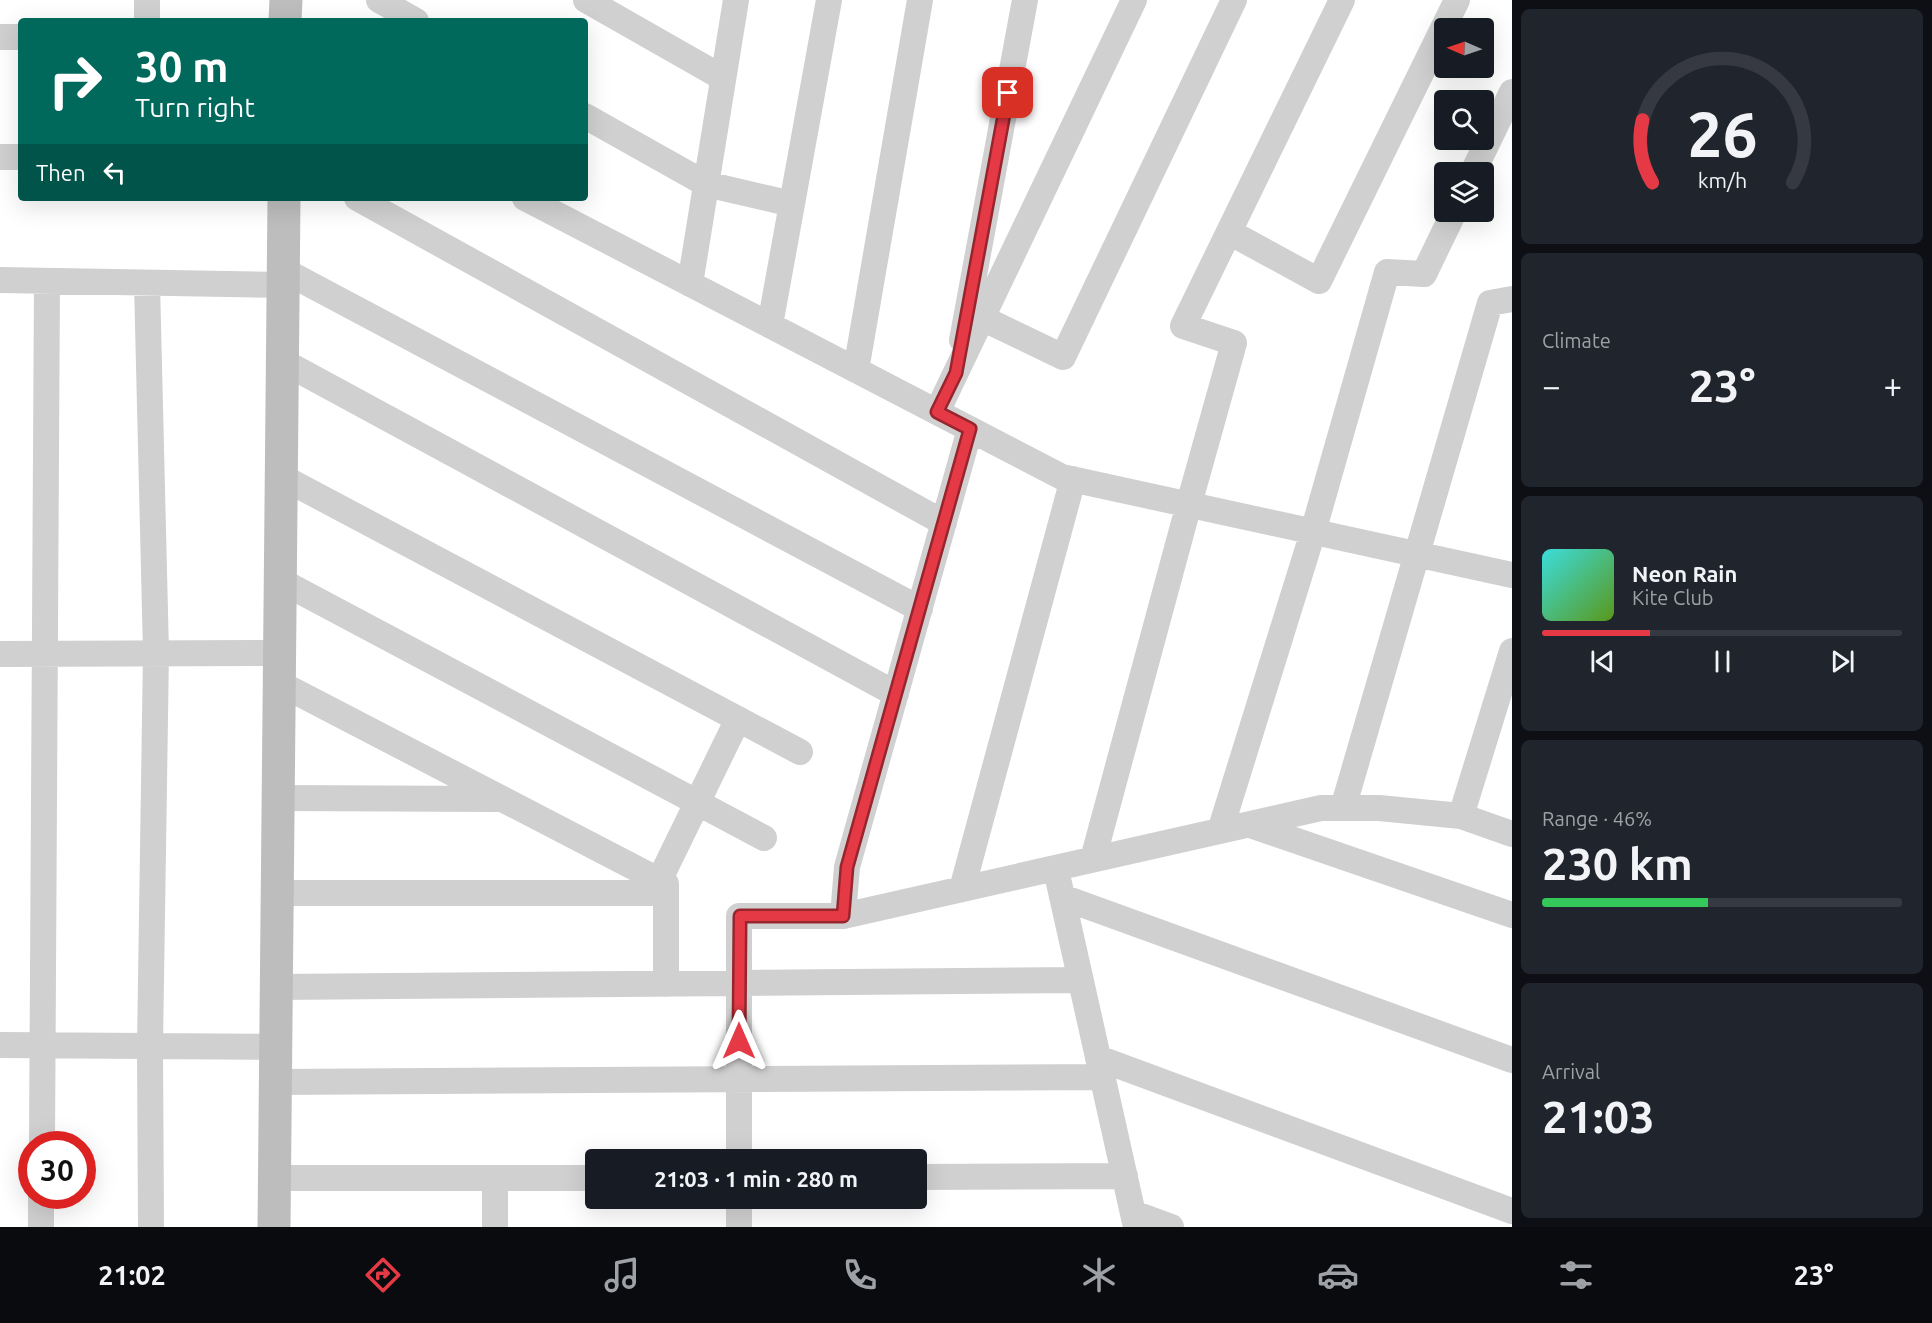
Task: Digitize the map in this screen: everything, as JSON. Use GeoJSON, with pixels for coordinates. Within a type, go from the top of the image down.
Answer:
{"type":"FeatureCollection","features":[{"type":"Feature","properties":{"kind":"street"},"geometry":{"type":"LineString","coordinates":[[147,0],[147,18]]}},
{"type":"Feature","properties":{"kind":"street"},"geometry":{"type":"LineString","coordinates":[[285,18],[286,0]]}},
{"type":"Feature","properties":{"kind":"street"},"geometry":{"type":"LineString","coordinates":[[379,0],[411,18]]}},
{"type":"Feature","properties":{"kind":"street"},"geometry":{"type":"LineString","coordinates":[[586,0],[723,78]]}},
{"type":"Feature","properties":{"kind":"street"},"geometry":{"type":"LineString","coordinates":[[690,284],[735,0]]}},
{"type":"Feature","properties":{"kind":"street"},"geometry":{"type":"LineString","coordinates":[[770,325],[829,0]]}},
{"type":"Feature","properties":{"kind":"street"},"geometry":{"type":"LineString","coordinates":[[856,370],[920,0]]}},
{"type":"Feature","properties":{"kind":"street"},"geometry":{"type":"LineString","coordinates":[[956,373],[1025,0]]}},
{"type":"Feature","properties":{"kind":"street"},"geometry":{"type":"LineString","coordinates":[[982,318],[1063,357],[1234,0]]}},
{"type":"Feature","properties":{"kind":"street"},"geometry":{"type":"LineString","coordinates":[[1093,860],[1234,343],[1183,326],[1342,0]]}},
{"type":"Feature","properties":{"kind":"street"},"geometry":{"type":"LineString","coordinates":[[1229,232],[1319,281],[1456,0]]}},
{"type":"Feature","properties":{"kind":"street"},"geometry":{"type":"LineString","coordinates":[[937,412],[1131,1]]}},
{"type":"Feature","properties":{"kind":"street"},"geometry":{"type":"LineString","coordinates":[[0,37],[18,37]]}},
{"type":"Feature","properties":{"kind":"street"},"geometry":{"type":"LineString","coordinates":[[1478,162],[1512,92]]}},
{"type":"Feature","properties":{"kind":"street"},"geometry":{"type":"LineString","coordinates":[[588,118],[706,184],[792,204]]}},
{"type":"Feature","properties":{"kind":"street"},"geometry":{"type":"LineString","coordinates":[[0,157],[18,157]]}},
{"type":"Feature","properties":{"kind":"street"},"geometry":{"type":"LineString","coordinates":[[274,1227],[284,201]]}},
{"type":"Feature","properties":{"kind":"street"},"geometry":{"type":"LineString","coordinates":[[362,201],[944,523]]}},
{"type":"Feature","properties":{"kind":"street"},"geometry":{"type":"LineString","coordinates":[[531,201],[1062,477],[1512,575]]}},
{"type":"Feature","properties":{"kind":"street"},"geometry":{"type":"LineString","coordinates":[[1220,831],[1313,532],[1387,272],[1424,274],[1449,222]]}},
{"type":"Feature","properties":{"kind":"street"},"geometry":{"type":"LineString","coordinates":[[0,280],[147,282],[283,277],[920,609]]}},
{"type":"Feature","properties":{"kind":"street"},"geometry":{"type":"LineString","coordinates":[[42,1131],[47,281]]}},
{"type":"Feature","properties":{"kind":"street"},"geometry":{"type":"LineString","coordinates":[[147,282],[156,653],[150,1046],[151,1227]]}},
{"type":"Feature","properties":{"kind":"street"},"geometry":{"type":"LineString","coordinates":[[1343,808],[1490,303],[1512,299]]}},
{"type":"Feature","properties":{"kind":"street"},"geometry":{"type":"LineString","coordinates":[[282,362],[896,694]]}},
{"type":"Feature","properties":{"kind":"street"},"geometry":{"type":"LineString","coordinates":[[843,916],[847,867],[970,429]]}},
{"type":"Feature","properties":{"kind":"street"},"geometry":{"type":"LineString","coordinates":[[282,477],[800,752]]}},
{"type":"Feature","properties":{"kind":"street"},"geometry":{"type":"LineString","coordinates":[[962,889],[1073,479]]}},
{"type":"Feature","properties":{"kind":"street"},"geometry":{"type":"LineString","coordinates":[[280,581],[764,838]]}},
{"type":"Feature","properties":{"kind":"street"},"geometry":{"type":"LineString","coordinates":[[1461,816],[1512,651]]}},
{"type":"Feature","properties":{"kind":"street"},"geometry":{"type":"LineString","coordinates":[[0,654],[156,653],[279,668],[502,799],[662,887]]}},
{"type":"Feature","properties":{"kind":"street"},"geometry":{"type":"LineString","coordinates":[[666,984],[662,887],[697,802],[738,719]]}},
{"type":"Feature","properties":{"kind":"street"},"geometry":{"type":"LineString","coordinates":[[278,798],[502,799]]}},
{"type":"Feature","properties":{"kind":"street"},"geometry":{"type":"LineString","coordinates":[[739,1149],[740,916],[843,916],[1321,808],[1379,808],[1461,816],[1512,834]]}},
{"type":"Feature","properties":{"kind":"street"},"geometry":{"type":"LineString","coordinates":[[1250,824],[1512,915]]}},
{"type":"Feature","properties":{"kind":"street"},"geometry":{"type":"LineString","coordinates":[[1055,868],[1135,1220],[1171,1227]]}},
{"type":"Feature","properties":{"kind":"street"},"geometry":{"type":"LineString","coordinates":[[278,893],[662,887]]}},
{"type":"Feature","properties":{"kind":"street"},"geometry":{"type":"LineString","coordinates":[[1062,897],[1512,1060]]}},
{"type":"Feature","properties":{"kind":"street"},"geometry":{"type":"LineString","coordinates":[[277,987],[1080,980]]}},
{"type":"Feature","properties":{"kind":"street"},"geometry":{"type":"LineString","coordinates":[[0,1044],[276,1047]]}},
{"type":"Feature","properties":{"kind":"street"},"geometry":{"type":"LineString","coordinates":[[276,1082],[739,1079],[1101,1068],[1512,1211]]}},
{"type":"Feature","properties":{"kind":"street"},"geometry":{"type":"LineString","coordinates":[[927,1177],[1125,1176]]}},
{"type":"Feature","properties":{"kind":"street"},"geometry":{"type":"LineString","coordinates":[[275,1178],[585,1178]]}},
{"type":"Feature","properties":{"kind":"street"},"geometry":{"type":"LineString","coordinates":[[495,1178],[495,1227]]}},
{"type":"Feature","properties":{"kind":"street"},"geometry":{"type":"LineString","coordinates":[[41,1209],[41,1227]]}},
{"type":"Feature","properties":{"kind":"street"},"geometry":{"type":"LineString","coordinates":[[739,1209],[739,1227]]}},
{"type":"Feature","properties":{"kind":"route"},"geometry":{"type":"LineString","coordinates":[[739,1041],[740,916],[843,916],[847,867],[970,429],[937,412],[956,373],[1008,93]]}}]}
